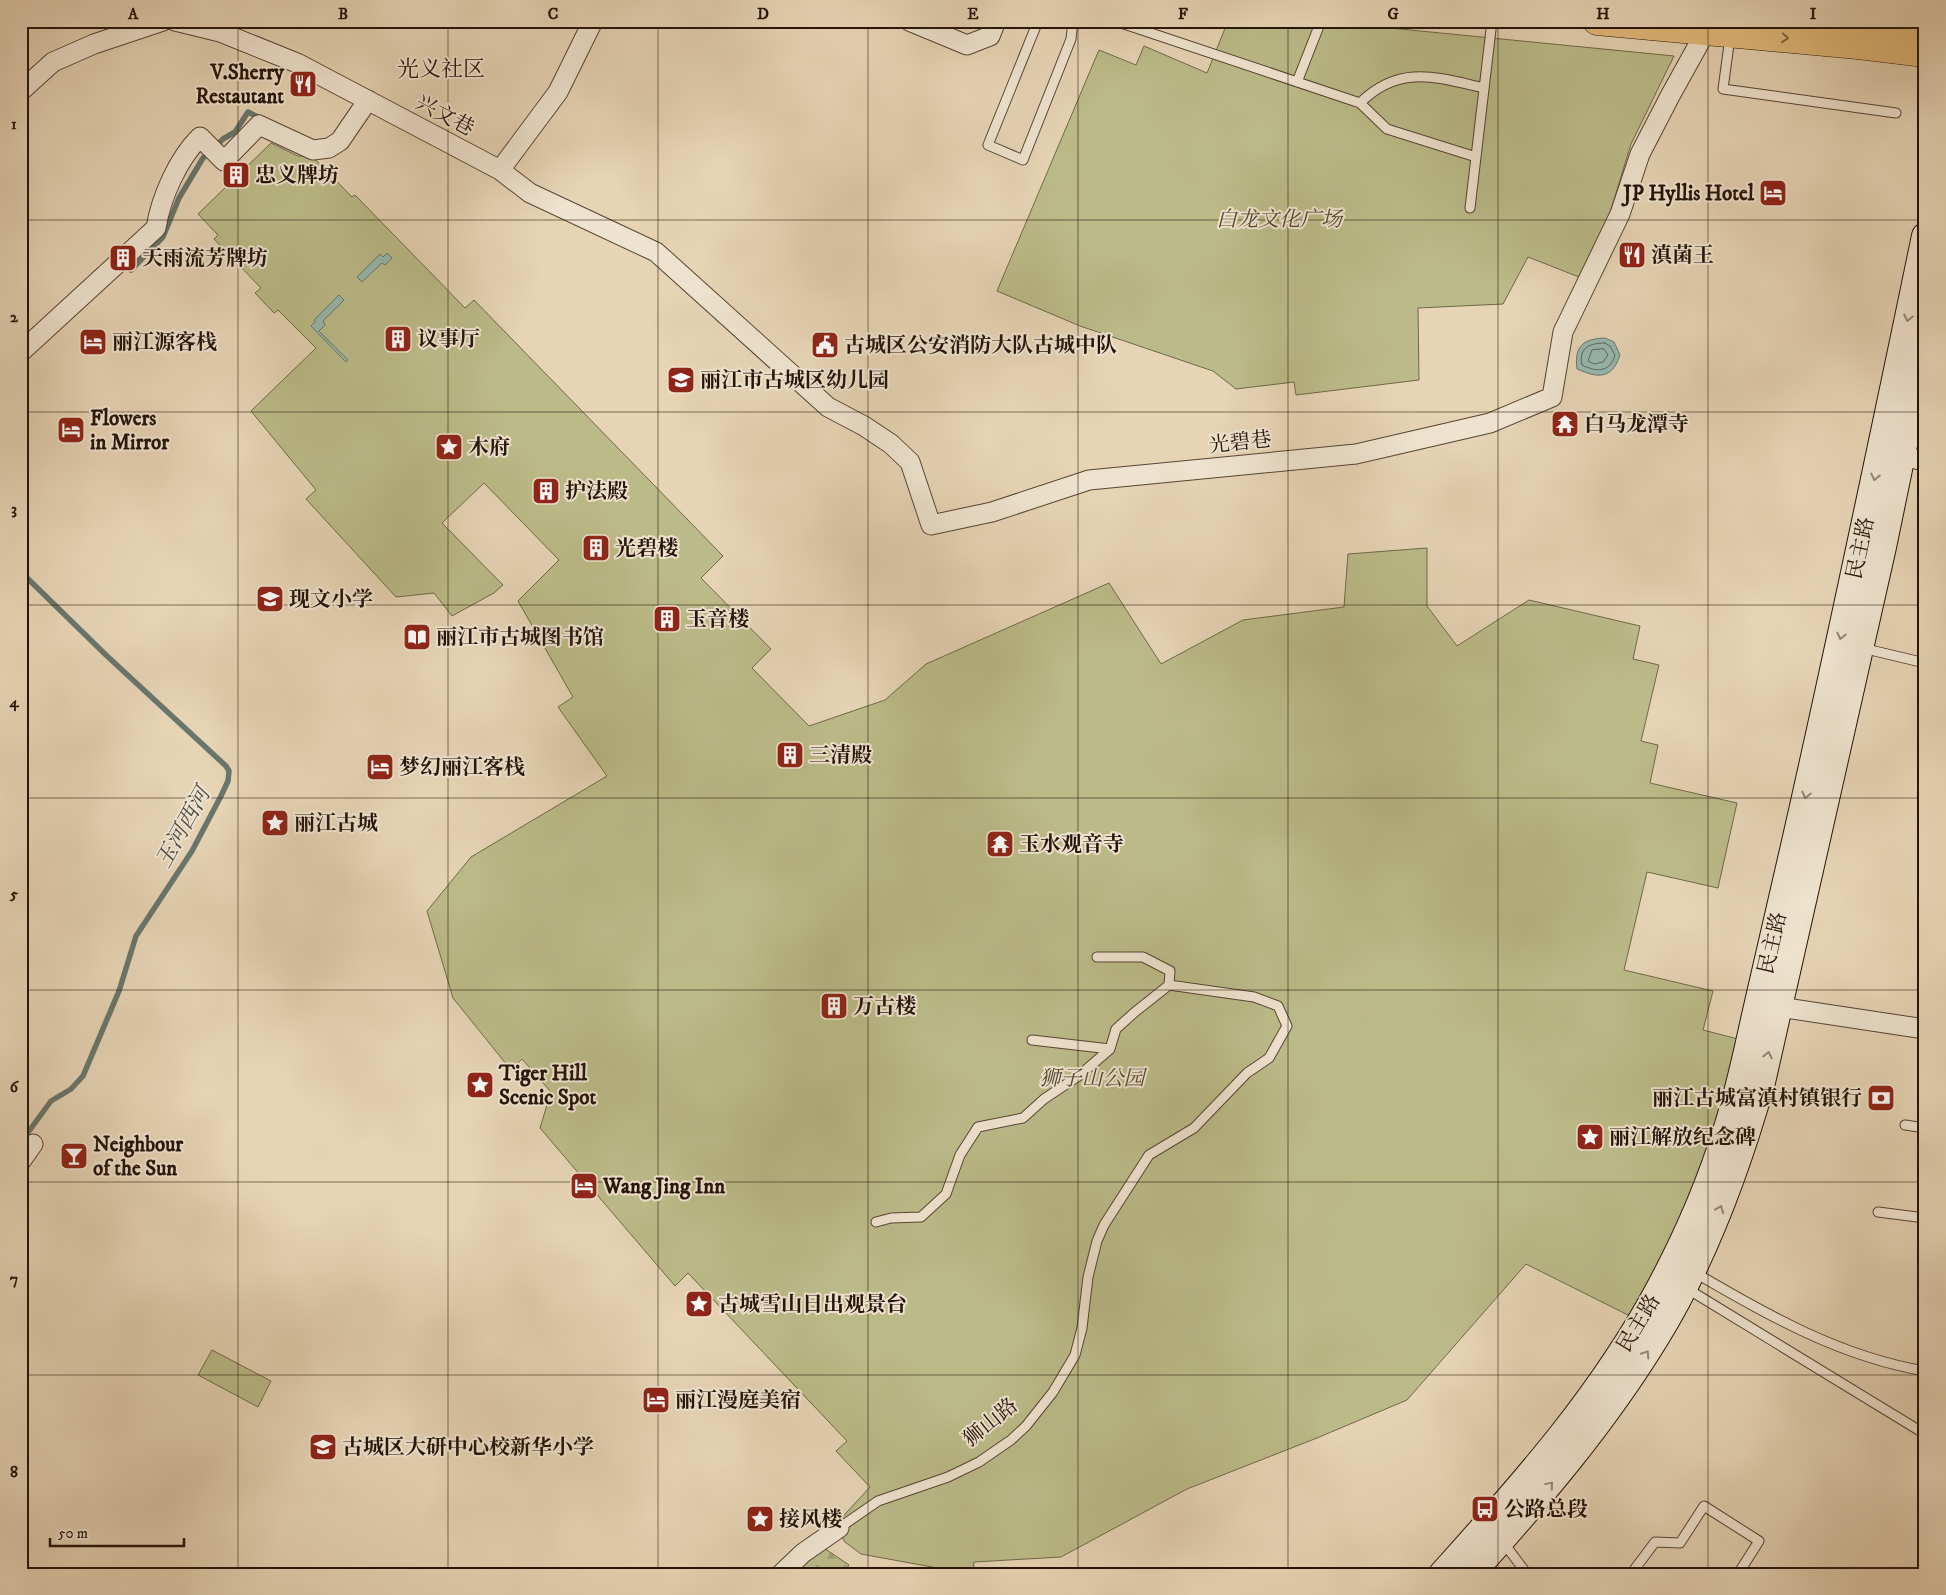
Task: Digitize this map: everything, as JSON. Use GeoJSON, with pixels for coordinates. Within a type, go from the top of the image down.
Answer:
{"type":"FeatureCollection","features":[{"type":"Feature","properties":{"kind":"highway"},"geometry":{"type":"LineString","coordinates":[[1597,21],[1925,53]]}},
{"type":"Feature","properties":{"kind":"highway"},"geometry":{"type":"LineString","coordinates":[[1817,21],[1925,33]]}},
{"type":"Feature","properties":{"kind":"main road","name":"民主路"},"geometry":{"type":"LineString","coordinates":[[1442,1574],[1544,1459],[1609,1372],[1639,1325],[1663,1282],[1700,1203],[1717,1158],[1741,1077],[1808,785],[1862,543],[1925,236]]}},
{"type":"Feature","properties":{"kind":"main road","name":"民主路"},"geometry":{"type":"LineString","coordinates":[[1471,1574],[1560,1472],[1593,1431],[1658,1336],[1688,1279],[1719,1211],[1747,1138],[1762,1082],[1860,648],[1913,459],[1925,343]]}},
{"type":"Feature","properties":{"kind":"street"},"geometry":{"type":"LineString","coordinates":[[21,91],[53,62],[94,44],[163,21]]}},
{"type":"Feature","properties":{"kind":"street","name":"兴文巷"},"geometry":{"type":"LineString","coordinates":[[175,21],[220,32],[298,63],[500,170],[530,193],[656,252],[828,408],[864,426],[891,444],[910,462],[931,525]]}},
{"type":"Feature","properties":{"kind":"street"},"geometry":{"type":"LineString","coordinates":[[500,170],[558,92],[593,21]]}},
{"type":"Feature","properties":{"kind":"street"},"geometry":{"type":"LineString","coordinates":[[909,21],[967,45],[990,36],[996,21]]}},
{"type":"Feature","properties":{"kind":"street","name":"光碧巷"},"geometry":{"type":"LineString","coordinates":[[931,525],[992,512],[1089,480],[1356,454],[1490,423],[1552,397],[1563,332],[1620,214],[1640,154],[1670,96],[1718,32]]}},
{"type":"Feature","properties":{"kind":"street"},"geometry":{"type":"LineString","coordinates":[[21,352],[156,228],[161,203],[171,179],[200,136],[224,162],[259,125],[314,150],[329,148],[340,141],[368,100]]}},
{"type":"Feature","properties":{"kind":"street"},"geometry":{"type":"LineString","coordinates":[[1779,1008],[1925,1029]]}},
{"type":"Feature","properties":{"kind":"street"},"geometry":{"type":"LineString","coordinates":[[21,1161],[33,1144]]}},
{"type":"Feature","properties":{"kind":"street","name":"狮山路"},"geometry":{"type":"LineString","coordinates":[[781,1574],[803,1553],[839,1528]]}},
{"type":"Feature","properties":{"kind":"lane"},"geometry":{"type":"LineString","coordinates":[[1038,21],[988,146],[1023,160],[1072,39],[1073,21]]}},
{"type":"Feature","properties":{"kind":"lane"},"geometry":{"type":"LineString","coordinates":[[1115,21],[1360,103],[1387,129],[1476,157]]}},
{"type":"Feature","properties":{"kind":"lane"},"geometry":{"type":"LineString","coordinates":[[1297,82],[1321,21]]}},
{"type":"Feature","properties":{"kind":"lane"},"geometry":{"type":"LineString","coordinates":[[1470,208],[1492,21]]}},
{"type":"Feature","properties":{"kind":"lane"},"geometry":{"type":"LineString","coordinates":[[1718,32],[1723,89],[1896,113]]}},
{"type":"Feature","properties":{"kind":"lane"},"geometry":{"type":"LineString","coordinates":[[1360,103],[1381,86],[1402,78],[1429,76],[1484,88]]}},
{"type":"Feature","properties":{"kind":"lane"},"geometry":{"type":"LineString","coordinates":[[1860,648],[1925,662]]}},
{"type":"Feature","properties":{"kind":"lane"},"geometry":{"type":"LineString","coordinates":[[876,1222],[891,1218],[921,1217],[946,1194],[960,1155],[978,1127],[1023,1118],[1044,1099],[1080,1075],[1110,1049],[1116,1029],[1170,985],[1170,971],[1143,957],[1097,957]]}},
{"type":"Feature","properties":{"kind":"lane","name":"狮山路"},"geometry":{"type":"LineString","coordinates":[[839,1528],[878,1501],[948,1477],[979,1462],[1011,1440],[1040,1410],[1075,1356],[1082,1328],[1091,1259],[1100,1233],[1149,1154],[1194,1128],[1247,1073],[1269,1058],[1287,1026],[1278,1006],[1254,997],[1223,991],[1170,985]]}},
{"type":"Feature","properties":{"kind":"lane"},"geometry":{"type":"LineString","coordinates":[[1032,1040],[1110,1049]]}},
{"type":"Feature","properties":{"kind":"lane"},"geometry":{"type":"LineString","coordinates":[[1905,1125],[1925,1128]]}},
{"type":"Feature","properties":{"kind":"lane"},"geometry":{"type":"LineString","coordinates":[[1878,1212],[1925,1218]]}},
{"type":"Feature","properties":{"kind":"lane"},"geometry":{"type":"LineString","coordinates":[[1688,1279],[1819,1339],[1876,1359],[1925,1371]]}},
{"type":"Feature","properties":{"kind":"lane"},"geometry":{"type":"LineString","coordinates":[[1688,1279],[1925,1434]]}},
{"type":"Feature","properties":{"kind":"lane"},"geometry":{"type":"LineString","coordinates":[[1631,1574],[1656,1542],[1680,1543],[1704,1506],[1759,1542],[1738,1574]]}},
{"type":"Feature","properties":{"kind":"lane"},"geometry":{"type":"LineString","coordinates":[[1501,1540],[1527,1574]]}},
{"type":"Feature","properties":{"kind":"green space","name":"白龙文化广场"},"geometry":{"type":"Polygon","coordinates":[[[1228,21],[1319,21],[1674,56],[1631,144],[1605,229],[1579,277],[1528,257],[1503,304],[1418,308],[1419,380],[1296,395],[1294,382],[1236,389],[1213,371],[1080,326],[997,291],[1099,50],[1136,65],[1144,46],[1207,73],[1228,21]]]}},
{"type":"Feature","properties":{"kind":"green space","name":"狮子山公园"},"geometry":{"type":"Polygon","coordinates":[[[271,143],[298,156],[312,156],[352,197],[355,195],[465,308],[474,300],[723,556],[701,578],[771,649],[752,668],[809,726],[885,700],[926,664],[1109,583],[1161,664],[1243,620],[1344,607],[1348,554],[1427,548],[1427,606],[1457,646],[1529,600],[1640,626],[1633,659],[1659,665],[1641,741],[1658,745],[1650,783],[1737,803],[1718,888],[1647,872],[1624,970],[1713,991],[1703,1030],[1738,1039],[1702,1173],[1676,1233],[1630,1316],[1526,1264],[1407,1400],[1187,1489],[1061,1557],[974,1562],[973,1574],[970,1574],[861,1554],[845,1542],[835,1525],[870,1487],[836,1451],[847,1441],[688,1273],[675,1286],[540,1128],[551,1092],[522,1059],[511,1070],[453,998],[427,911],[471,857],[607,776],[558,707],[573,697],[518,601],[559,560],[484,483],[442,523],[503,585],[494,593],[452,616],[434,593],[396,597],[306,499],[316,490],[251,411],[316,348],[278,310],[274,313],[255,293],[261,288],[214,239],[218,235],[198,214],[271,143]]]}},
{"type":"Feature","properties":{"kind":"green space"},"geometry":{"type":"Polygon","coordinates":[[[212,1350],[271,1381],[258,1407],[198,1375],[212,1350]]]}},
{"type":"Feature","properties":{"kind":"green space"},"geometry":{"type":"Polygon","coordinates":[[[824,1548],[849,1565],[843,1574],[791,1574],[824,1548]]]}},
{"type":"Feature","properties":{"kind":"water"},"geometry":{"type":"Polygon","coordinates":[[[387,253],[392,258],[385,265],[382,263],[362,282],[357,277],[380,254],[383,257],[387,253]]]}},
{"type":"Feature","properties":{"kind":"water"},"geometry":{"type":"Polygon","coordinates":[[[339,295],[344,300],[323,321],[325,325],[319,331],[348,360],[346,362],[311,326],[315,322],[314,320],[339,295]]]}},
{"type":"Feature","properties":{"kind":"water"},"geometry":{"type":"Polygon","coordinates":[[[1605,338],[1614,342],[1620,355],[1613,369],[1603,375],[1597,375],[1577,369],[1577,354],[1582,345],[1591,340],[1605,338]]]}},
{"type":"Feature","properties":{"kind":"waterway"},"geometry":{"type":"LineString","coordinates":[[131,270],[163,237],[179,198],[203,158],[223,139],[235,132],[248,112],[262,119]]}},
{"type":"Feature","properties":{"kind":"waterway","name":"玉河西河"},"geometry":{"type":"LineString","coordinates":[[21,572],[107,656],[226,766],[229,771],[228,781],[192,851],[136,936],[119,991],[83,1076],[71,1089],[51,1101],[21,1142]]}},
{"type":"Feature","properties":{"kind":"place","name":"V.Sherry Restautant"},"geometry":{"type":"Point","coordinates":[303,84]}},
{"type":"Feature","properties":{"kind":"place","name":"忠义牌坊"},"geometry":{"type":"Point","coordinates":[236,175]}},
{"type":"Feature","properties":{"kind":"place","name":"JP Hyllis Hotel"},"geometry":{"type":"Point","coordinates":[1773,193]}},
{"type":"Feature","properties":{"kind":"place","name":"滇菌王"},"geometry":{"type":"Point","coordinates":[1632,255]}},
{"type":"Feature","properties":{"kind":"place","name":"天雨流芳牌坊"},"geometry":{"type":"Point","coordinates":[123,258]}},
{"type":"Feature","properties":{"kind":"place","name":"议事厅"},"geometry":{"type":"Point","coordinates":[398,339]}},
{"type":"Feature","properties":{"kind":"place","name":"丽江源客栈"},"geometry":{"type":"Point","coordinates":[93,342]}},
{"type":"Feature","properties":{"kind":"place","name":"古城区公安消防大队古城中队"},"geometry":{"type":"Point","coordinates":[825,345]}},
{"type":"Feature","properties":{"kind":"place","name":"丽江市古城区幼儿园"},"geometry":{"type":"Point","coordinates":[681,380]}},
{"type":"Feature","properties":{"kind":"place","name":"白马龙潭寺"},"geometry":{"type":"Point","coordinates":[1565,424]}},
{"type":"Feature","properties":{"kind":"place","name":"Flowers in Mirror"},"geometry":{"type":"Point","coordinates":[71,430]}},
{"type":"Feature","properties":{"kind":"place","name":"木府"},"geometry":{"type":"Point","coordinates":[449,447]}},
{"type":"Feature","properties":{"kind":"place","name":"护法殿"},"geometry":{"type":"Point","coordinates":[546,491]}},
{"type":"Feature","properties":{"kind":"place","name":"光碧楼"},"geometry":{"type":"Point","coordinates":[596,548]}},
{"type":"Feature","properties":{"kind":"place","name":"现文小学"},"geometry":{"type":"Point","coordinates":[270,599]}},
{"type":"Feature","properties":{"kind":"place","name":"玉音楼"},"geometry":{"type":"Point","coordinates":[667,619]}},
{"type":"Feature","properties":{"kind":"place","name":"丽江市古城图书馆"},"geometry":{"type":"Point","coordinates":[417,637]}},
{"type":"Feature","properties":{"kind":"place","name":"三清殿"},"geometry":{"type":"Point","coordinates":[790,755]}},
{"type":"Feature","properties":{"kind":"place","name":"梦幻丽江客栈"},"geometry":{"type":"Point","coordinates":[380,767]}},
{"type":"Feature","properties":{"kind":"place","name":"丽江古城"},"geometry":{"type":"Point","coordinates":[275,823]}},
{"type":"Feature","properties":{"kind":"place","name":"玉水观音寺"},"geometry":{"type":"Point","coordinates":[1000,844]}},
{"type":"Feature","properties":{"kind":"place","name":"万古楼"},"geometry":{"type":"Point","coordinates":[834,1006]}},
{"type":"Feature","properties":{"kind":"place","name":"Tiger Hill Scenic Spot"},"geometry":{"type":"Point","coordinates":[480,1085]}},
{"type":"Feature","properties":{"kind":"place","name":"丽江古城富滇村镇银行"},"geometry":{"type":"Point","coordinates":[1881,1098]}},
{"type":"Feature","properties":{"kind":"place","name":"丽江解放纪念碑"},"geometry":{"type":"Point","coordinates":[1590,1137]}},
{"type":"Feature","properties":{"kind":"place","name":"Neighbour of the Sun"},"geometry":{"type":"Point","coordinates":[74,1156]}},
{"type":"Feature","properties":{"kind":"place","name":"Wang Jing Inn"},"geometry":{"type":"Point","coordinates":[584,1186]}},
{"type":"Feature","properties":{"kind":"place","name":"古城雪山日出观景台"},"geometry":{"type":"Point","coordinates":[699,1304]}},
{"type":"Feature","properties":{"kind":"place","name":"丽江漫庭美宿"},"geometry":{"type":"Point","coordinates":[656,1400]}},
{"type":"Feature","properties":{"kind":"place","name":"古城区大研中心校新华小学"},"geometry":{"type":"Point","coordinates":[323,1447]}},
{"type":"Feature","properties":{"kind":"place","name":"公路总段"},"geometry":{"type":"Point","coordinates":[1485,1509]}},
{"type":"Feature","properties":{"kind":"place","name":"接风楼"},"geometry":{"type":"Point","coordinates":[760,1519]}},
{"type":"Feature","properties":{"kind":"district","name":"光义社区"},"geometry":{"type":"Point","coordinates":[441,68]}}]}
